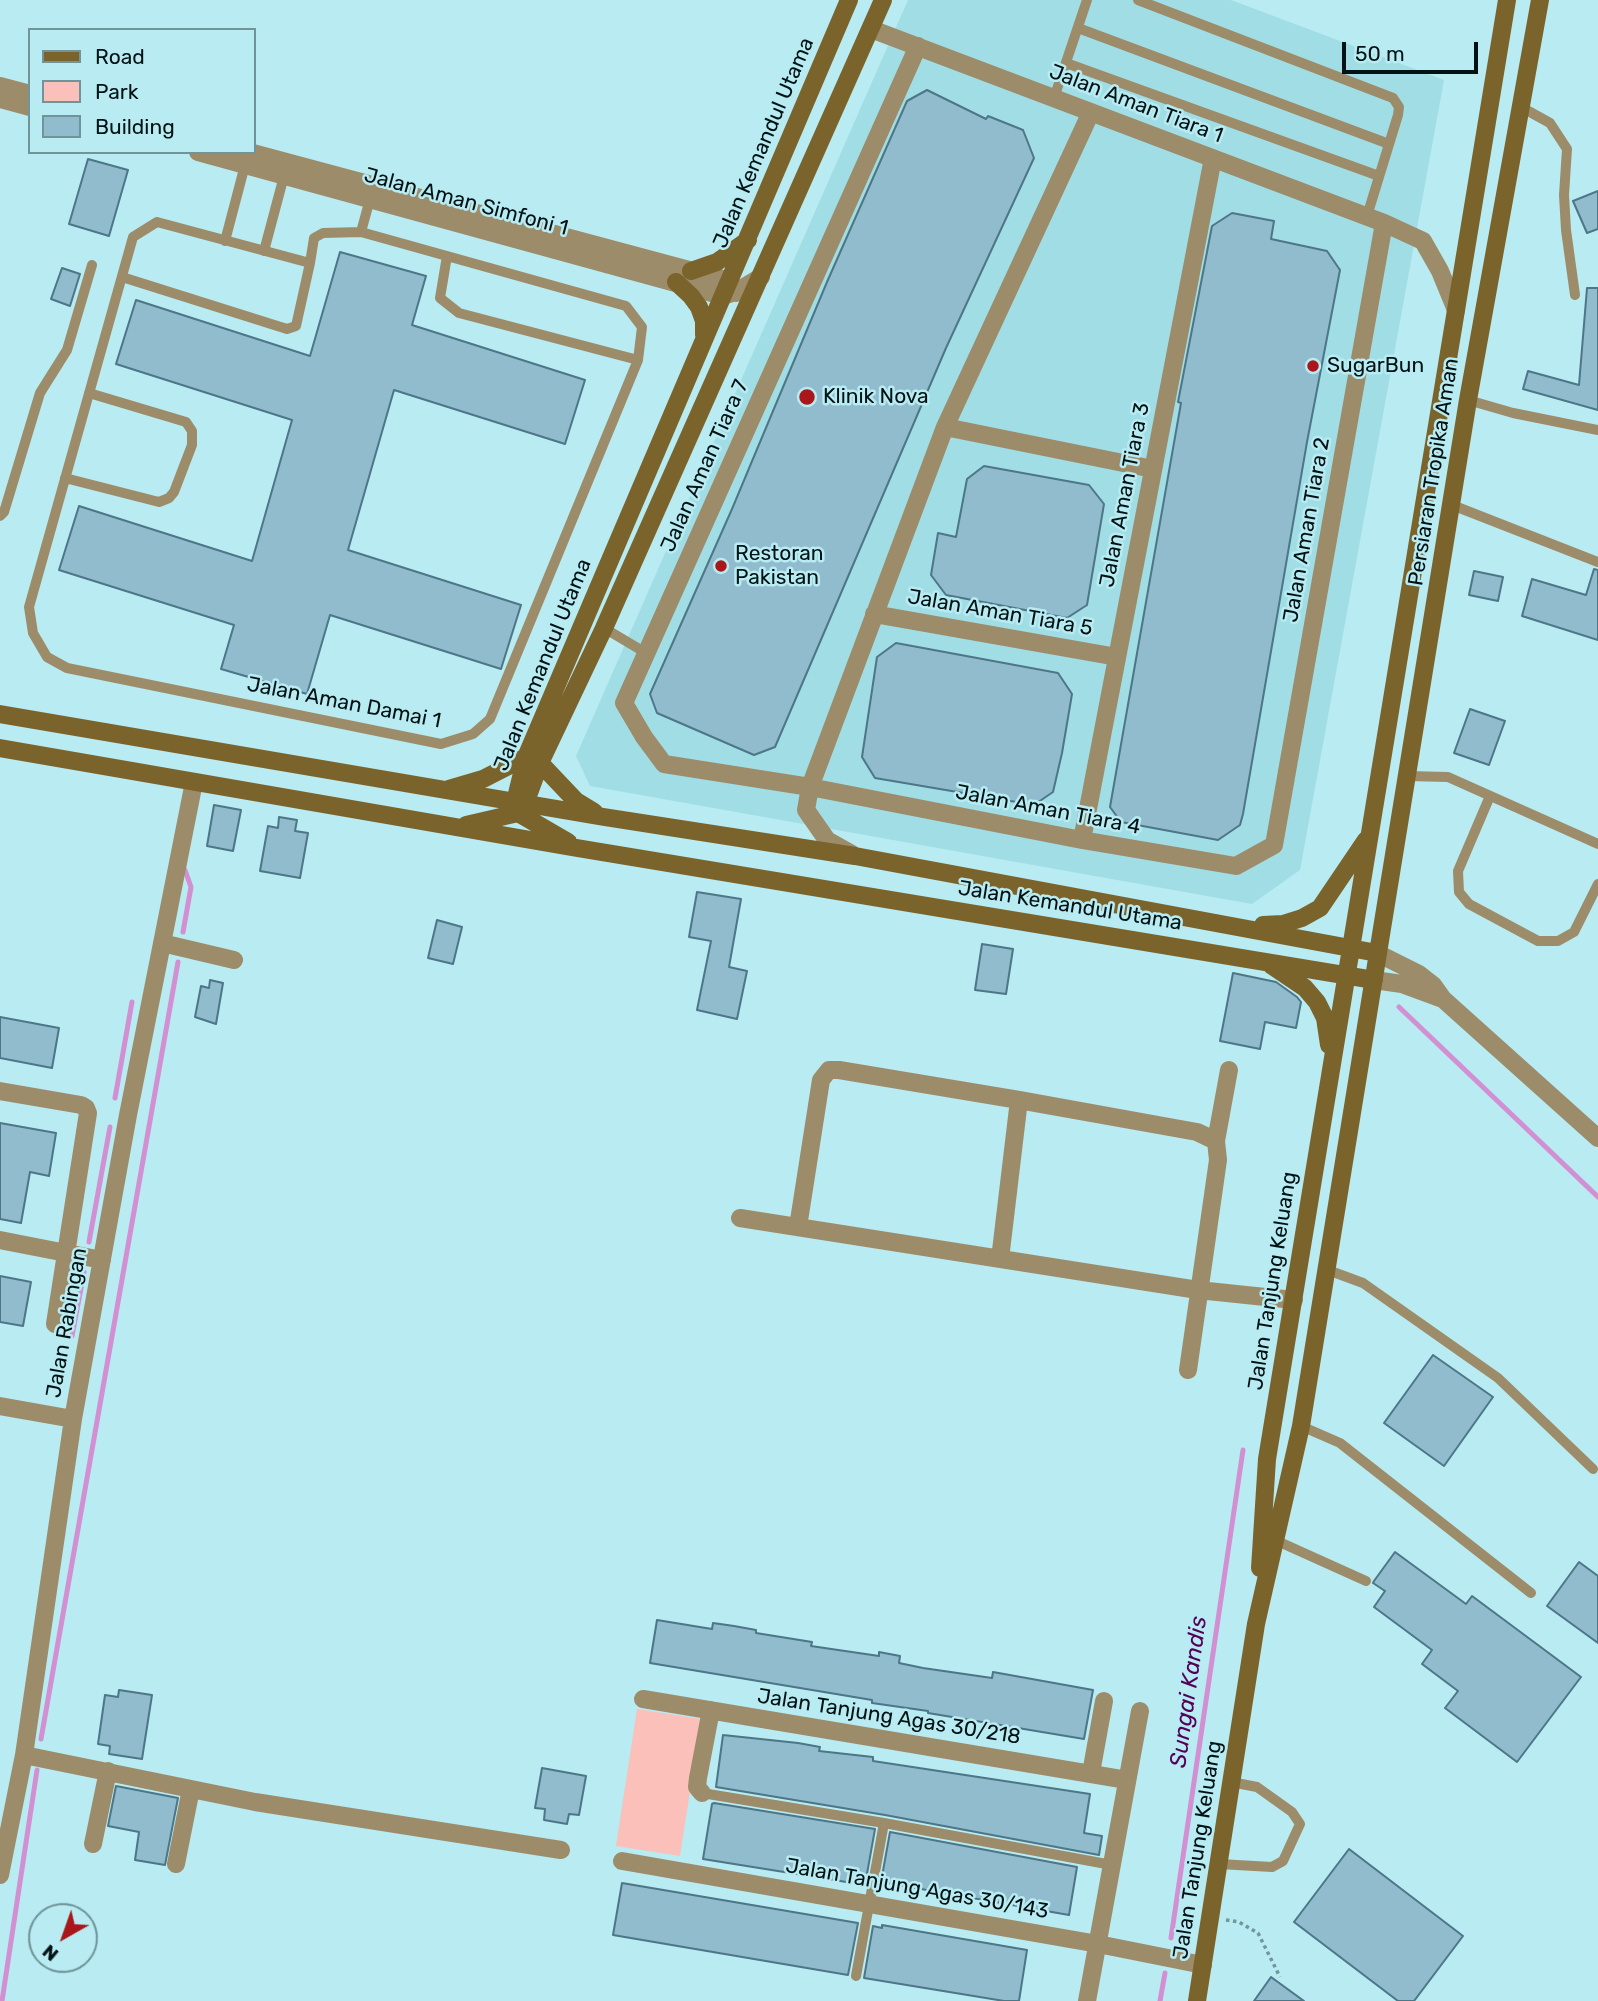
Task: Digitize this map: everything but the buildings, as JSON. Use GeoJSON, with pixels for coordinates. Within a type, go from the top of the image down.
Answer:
{"type":"FeatureCollection","features":[{"type":"Feature","properties":{"kind":"street","name":"Jalan Kemandul Utama"},"geometry":{"type":"LineString","coordinates":[[519,806],[533,760],[704,342],[730,290],[748,240],[849,0]]}},
{"type":"Feature","properties":{"kind":"street","name":"Jalan Kemandul Utama"},"geometry":{"type":"LineString","coordinates":[[533,760],[604,628],[883,0]]}},
{"type":"Feature","properties":{"kind":"street","name":"Persiaran Tropika Aman"},"geometry":{"type":"LineString","coordinates":[[1350,948],[1507,0]]}},
{"type":"Feature","properties":{"kind":"street","name":"Persiaran Tropika Aman"},"geometry":{"type":"LineString","coordinates":[[1377,953],[1468,400],[1540,0]]}},
{"type":"Feature","properties":{"kind":"street","name":"Jalan Aman Tiara 1"},"geometry":{"type":"LineString","coordinates":[[872,29],[1375,219],[1423,241],[1440,271],[1456,310]]}},
{"type":"Feature","properties":{"kind":"street","name":"Jalan Aman Tiara 7"},"geometry":{"type":"LineString","coordinates":[[810,787],[664,764],[624,703],[918,46]]}},
{"type":"Feature","properties":{"kind":"street"},"geometry":{"type":"LineString","coordinates":[[0,86],[28,93]]}},
{"type":"Feature","properties":{"kind":"street"},"geometry":{"type":"LineString","coordinates":[[0,99],[28,106]]}},
{"type":"Feature","properties":{"kind":"street"},"geometry":{"type":"LineString","coordinates":[[855,856],[827,840],[806,810],[810,787],[945,428],[1091,112]]}},
{"type":"Feature","properties":{"kind":"street","name":"Jalan Aman Simfoni 1"},"geometry":{"type":"LineString","coordinates":[[212,154],[247,159],[691,271],[730,290]]}},
{"type":"Feature","properties":{"kind":"street","name":"Jalan Aman Tiara 3"},"geometry":{"type":"LineString","coordinates":[[1082,840],[1213,158]]}},
{"type":"Feature","properties":{"kind":"street","name":"Jalan Aman Simfoni 1"},"geometry":{"type":"LineString","coordinates":[[247,159],[284,176],[370,200],[676,282],[730,290]]}},
{"type":"Feature","properties":{"kind":"street","name":"Jalan Aman Tiara 2"},"geometry":{"type":"LineString","coordinates":[[1274,845],[1375,219]]}},
{"type":"Feature","properties":{"kind":"street"},"geometry":{"type":"LineString","coordinates":[[691,271],[717,262],[748,240]]}},
{"type":"Feature","properties":{"kind":"street"},"geometry":{"type":"LineString","coordinates":[[740,323],[730,290],[761,277]]}},
{"type":"Feature","properties":{"kind":"street"},"geometry":{"type":"LineString","coordinates":[[676,282],[699,307],[704,321],[704,342]]}},
{"type":"Feature","properties":{"kind":"street"},"geometry":{"type":"LineString","coordinates":[[945,428],[1153,470]]}},
{"type":"Feature","properties":{"kind":"street","name":"Jalan Aman Tiara 5"},"geometry":{"type":"LineString","coordinates":[[874,614],[1117,657]]}},
{"type":"Feature","properties":{"kind":"street","name":"Jalan Kemandul Utama"},"geometry":{"type":"LineString","coordinates":[[0,714],[445,790],[519,806],[855,856],[1377,953]]}},
{"type":"Feature","properties":{"kind":"street"},"geometry":{"type":"LineString","coordinates":[[0,748],[578,848]]}},
{"type":"Feature","properties":{"kind":"street"},"geometry":{"type":"LineString","coordinates":[[445,790],[533,760],[576,802],[604,817]]}},
{"type":"Feature","properties":{"kind":"street","name":"Jalan Rabingan"},"geometry":{"type":"LineString","coordinates":[[0,1875],[24,1755],[73,1419],[194,782]]}},
{"type":"Feature","properties":{"kind":"street","name":"Jalan Aman Tiara 4"},"geometry":{"type":"LineString","coordinates":[[810,787],[1082,840],[1236,866],[1274,845]]}},
{"type":"Feature","properties":{"kind":"street","name":"Jalan Kemandul Utama"},"geometry":{"type":"LineString","coordinates":[[519,806],[578,848],[1374,980]]}},
{"type":"Feature","properties":{"kind":"street"},"geometry":{"type":"LineString","coordinates":[[456,827],[519,806]]}},
{"type":"Feature","properties":{"kind":"street"},"geometry":{"type":"LineString","coordinates":[[1227,926],[1283,924],[1320,908],[1368,836]]}},
{"type":"Feature","properties":{"kind":"street"},"geometry":{"type":"LineString","coordinates":[[162,943],[233,960]]}},
{"type":"Feature","properties":{"kind":"street","name":"Jalan Tanjung Keluang"},"geometry":{"type":"LineString","coordinates":[[1256,1624],[1267,1459],[1350,948]]}},
{"type":"Feature","properties":{"kind":"street"},"geometry":{"type":"LineString","coordinates":[[1377,953],[1419,974],[1433,985],[1443,999],[1598,1138]]}},
{"type":"Feature","properties":{"kind":"street","name":"Jalan Tanjung Keluang"},"geometry":{"type":"LineString","coordinates":[[1197,2001],[1256,1624],[1301,1426],[1377,953]]}},
{"type":"Feature","properties":{"kind":"street"},"geometry":{"type":"LineString","coordinates":[[1264,961],[1305,988],[1318,1002],[1325,1018],[1332,1062]]}},
{"type":"Feature","properties":{"kind":"street"},"geometry":{"type":"LineString","coordinates":[[1374,980],[1402,984],[1443,999]]}},
{"type":"Feature","properties":{"kind":"street"},"geometry":{"type":"LineString","coordinates":[[797,1227],[821,1080],[829,1070],[1020,1100],[1197,1132],[1216,1141]]}},
{"type":"Feature","properties":{"kind":"street"},"geometry":{"type":"LineString","coordinates":[[1188,1370],[1218,1160],[1216,1141],[1229,1070]]}},
{"type":"Feature","properties":{"kind":"street"},"geometry":{"type":"LineString","coordinates":[[0,1091],[86,1108],[88,1113],[55,1324]]}},
{"type":"Feature","properties":{"kind":"street"},"geometry":{"type":"LineString","coordinates":[[1000,1259],[1020,1100]]}},
{"type":"Feature","properties":{"kind":"street"},"geometry":{"type":"LineString","coordinates":[[740,1218],[1198,1290],[1294,1300]]}},
{"type":"Feature","properties":{"kind":"street"},"geometry":{"type":"LineString","coordinates":[[0,1240],[102,1260]]}},
{"type":"Feature","properties":{"kind":"street"},"geometry":{"type":"LineString","coordinates":[[0,1406],[73,1419]]}},
{"type":"Feature","properties":{"kind":"street","name":"Jalan Tanjung Agas 30/218"},"geometry":{"type":"LineString","coordinates":[[643,1699],[1127,1780]]}},
{"type":"Feature","properties":{"kind":"street"},"geometry":{"type":"LineString","coordinates":[[1091,1773],[1104,1701]]}},
{"type":"Feature","properties":{"kind":"street"},"geometry":{"type":"LineString","coordinates":[[702,1793],[698,1787],[698,1778],[711,1710]]}},
{"type":"Feature","properties":{"kind":"street"},"geometry":{"type":"LineString","coordinates":[[1087,2001],[1140,1712]]}},
{"type":"Feature","properties":{"kind":"street"},"geometry":{"type":"LineString","coordinates":[[24,1755],[306,1810],[561,1850]]}},
{"type":"Feature","properties":{"kind":"street"},"geometry":{"type":"LineString","coordinates":[[93,1844],[108,1771]]}},
{"type":"Feature","properties":{"kind":"street"},"geometry":{"type":"LineString","coordinates":[[176,1864],[191,1788]]}},
{"type":"Feature","properties":{"kind":"street","name":"Jalan Tanjung Agas 30/143"},"geometry":{"type":"LineString","coordinates":[[622,1861],[1098,1944],[1203,1965]]}},
{"type":"Feature","properties":{"kind":"lane"},"geometry":{"type":"LineString","coordinates":[[1055,98],[1087,0]]}},
{"type":"Feature","properties":{"kind":"lane"},"geometry":{"type":"LineString","coordinates":[[1138,0],[1393,98],[1399,107],[1398,115],[1379,176],[1375,219]]}},
{"type":"Feature","properties":{"kind":"lane"},"geometry":{"type":"LineString","coordinates":[[1078,28],[1389,144]]}},
{"type":"Feature","properties":{"kind":"lane"},"geometry":{"type":"LineString","coordinates":[[1066,63],[1379,176]]}},
{"type":"Feature","properties":{"kind":"lane"},"geometry":{"type":"LineString","coordinates":[[1521,107],[1550,123],[1567,149],[1564,195],[1575,295]]}},
{"type":"Feature","properties":{"kind":"lane"},"geometry":{"type":"LineString","coordinates":[[225,241],[247,159]]}},
{"type":"Feature","properties":{"kind":"lane"},"geometry":{"type":"LineString","coordinates":[[264,251],[284,176]]}},
{"type":"Feature","properties":{"kind":"lane"},"geometry":{"type":"LineString","coordinates":[[361,232],[370,200]]}},
{"type":"Feature","properties":{"kind":"lane","name":"Jalan Aman Damai 1"},"geometry":{"type":"LineString","coordinates":[[157,222],[225,241],[310,263],[314,238],[323,233],[361,232],[626,306],[642,327],[638,360],[490,719],[473,734],[441,744],[67,668],[47,657],[33,633],[29,607],[133,237],[157,222]]}},
{"type":"Feature","properties":{"kind":"lane"},"geometry":{"type":"LineString","coordinates":[[447,256],[440,298],[459,313],[638,360]]}},
{"type":"Feature","properties":{"kind":"lane"},"geometry":{"type":"LineString","coordinates":[[122,278],[287,329],[296,326],[310,263]]}},
{"type":"Feature","properties":{"kind":"lane"},"geometry":{"type":"LineString","coordinates":[[0,516],[4,512],[40,393],[67,350],[92,265]]}},
{"type":"Feature","properties":{"kind":"lane"},"geometry":{"type":"LineString","coordinates":[[65,478],[159,502],[169,498],[174,492],[192,445],[192,431],[186,422],[89,393]]}},
{"type":"Feature","properties":{"kind":"lane"},"geometry":{"type":"LineString","coordinates":[[1468,400],[1513,413],[1598,430]]}},
{"type":"Feature","properties":{"kind":"lane"},"geometry":{"type":"LineString","coordinates":[[1452,505],[1598,562]]}},
{"type":"Feature","properties":{"kind":"lane"},"geometry":{"type":"LineString","coordinates":[[604,628],[646,653]]}},
{"type":"Feature","properties":{"kind":"lane"},"geometry":{"type":"LineString","coordinates":[[1407,776],[1448,777],[1598,844]]}},
{"type":"Feature","properties":{"kind":"lane"},"geometry":{"type":"LineString","coordinates":[[1490,796],[1458,871],[1460,892],[1469,904],[1538,941],[1558,941],[1574,933],[1598,884]]}},
{"type":"Feature","properties":{"kind":"lane"},"geometry":{"type":"LineString","coordinates":[[1325,1269],[1363,1283],[1498,1378],[1593,1469]]}},
{"type":"Feature","properties":{"kind":"lane"},"geometry":{"type":"LineString","coordinates":[[1301,1426],[1340,1443],[1531,1593]]}},
{"type":"Feature","properties":{"kind":"lane"},"geometry":{"type":"LineString","coordinates":[[1275,1540],[1366,1581]]}},
{"type":"Feature","properties":{"kind":"lane"},"geometry":{"type":"LineString","coordinates":[[1219,1864],[1272,1867],[1283,1861],[1300,1824],[1292,1812],[1257,1787],[1231,1782]]}},
{"type":"Feature","properties":{"kind":"lane"},"geometry":{"type":"LineString","coordinates":[[702,1793],[1112,1865]]}},
{"type":"Feature","properties":{"kind":"lane"},"geometry":{"type":"LineString","coordinates":[[856,1976],[884,1823]]}},
{"type":"Feature","properties":{"kind":"path"},"geometry":{"type":"LineString","coordinates":[[1210,1917],[1239,1922],[1258,1933],[1280,1977]]}},
{"type":"Feature","properties":{"kind":"shaded area"},"geometry":{"type":"Polygon","coordinates":[[[908,0],[1231,0],[1444,80],[1300,870],[1252,904],[590,786],[576,756],[908,0]]]}},
{"type":"Feature","properties":{"kind":"green space"},"geometry":{"type":"Polygon","coordinates":[[[637,1709],[701,1719],[680,1856],[616,1846],[637,1709]]]}},
{"type":"Feature","properties":{"kind":"waterway"},"geometry":{"type":"LineString","coordinates":[[183,932],[191,887],[185,870]]}},
{"type":"Feature","properties":{"kind":"waterway"},"geometry":{"type":"LineString","coordinates":[[41,1739],[178,962]]}},
{"type":"Feature","properties":{"kind":"waterway"},"geometry":{"type":"LineString","coordinates":[[115,1098],[132,1002]]}},
{"type":"Feature","properties":{"kind":"waterway"},"geometry":{"type":"LineString","coordinates":[[1399,1007],[1598,1197]]}},
{"type":"Feature","properties":{"kind":"waterway"},"geometry":{"type":"LineString","coordinates":[[89,1242],[110,1127]]}},
{"type":"Feature","properties":{"kind":"waterway"},"geometry":{"type":"LineString","coordinates":[[72,1336],[84,1272]]}},
{"type":"Feature","properties":{"kind":"waterway","name":"Sungai Kandis"},"geometry":{"type":"LineString","coordinates":[[1171,1938],[1243,1450]]}},
{"type":"Feature","properties":{"kind":"waterway"},"geometry":{"type":"LineString","coordinates":[[2,2001],[37,1770]]}},
{"type":"Feature","properties":{"kind":"waterway","name":"Sungai Kandis"},"geometry":{"type":"LineString","coordinates":[[1160,2001],[1165,1973]]}},
{"type":"Feature","properties":{"kind":"place","name":"SugarBun"},"geometry":{"type":"Point","coordinates":[1313,366]}},
{"type":"Feature","properties":{"kind":"place","name":"Klinik Nova"},"geometry":{"type":"Point","coordinates":[807,397]}},
{"type":"Feature","properties":{"kind":"place","name":"Restoran Pakistan"},"geometry":{"type":"Point","coordinates":[721,566]}}]}
